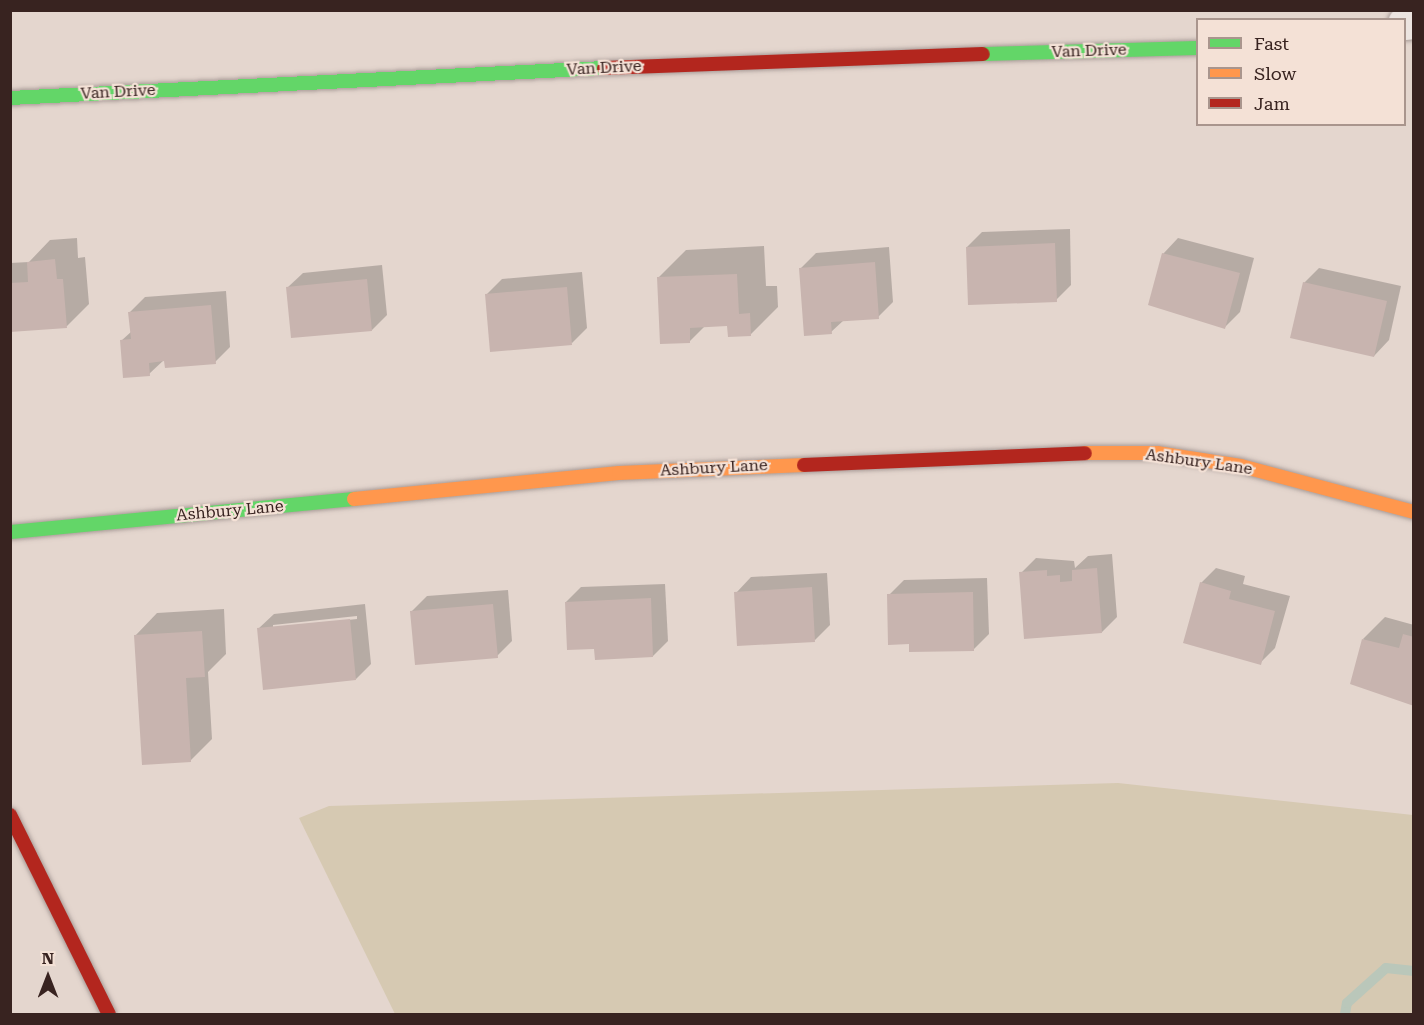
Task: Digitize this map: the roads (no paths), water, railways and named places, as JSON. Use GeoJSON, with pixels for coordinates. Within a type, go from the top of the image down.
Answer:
{"type":"FeatureCollection","features":[{"type":"Feature","properties":{"kind":"street","name":"Van Drive"},"geometry":{"type":"LineString","coordinates":[[10,98],[730,62],[1196,48]]}},
{"type":"Feature","properties":{"kind":"street","name":"Ashbury Lane"},"geometry":{"type":"LineString","coordinates":[[10,532],[619,473],[1093,453],[1157,453],[1241,466],[1413,512]]}},
{"type":"Feature","properties":{"kind":"street"},"geometry":{"type":"LineString","coordinates":[[10,815],[109,1014]]}},
{"type":"Feature","properties":{"kind":"waterway"},"geometry":{"type":"LineString","coordinates":[[1345,1014],[1347,1003],[1386,968],[1414,971]]}}]}
